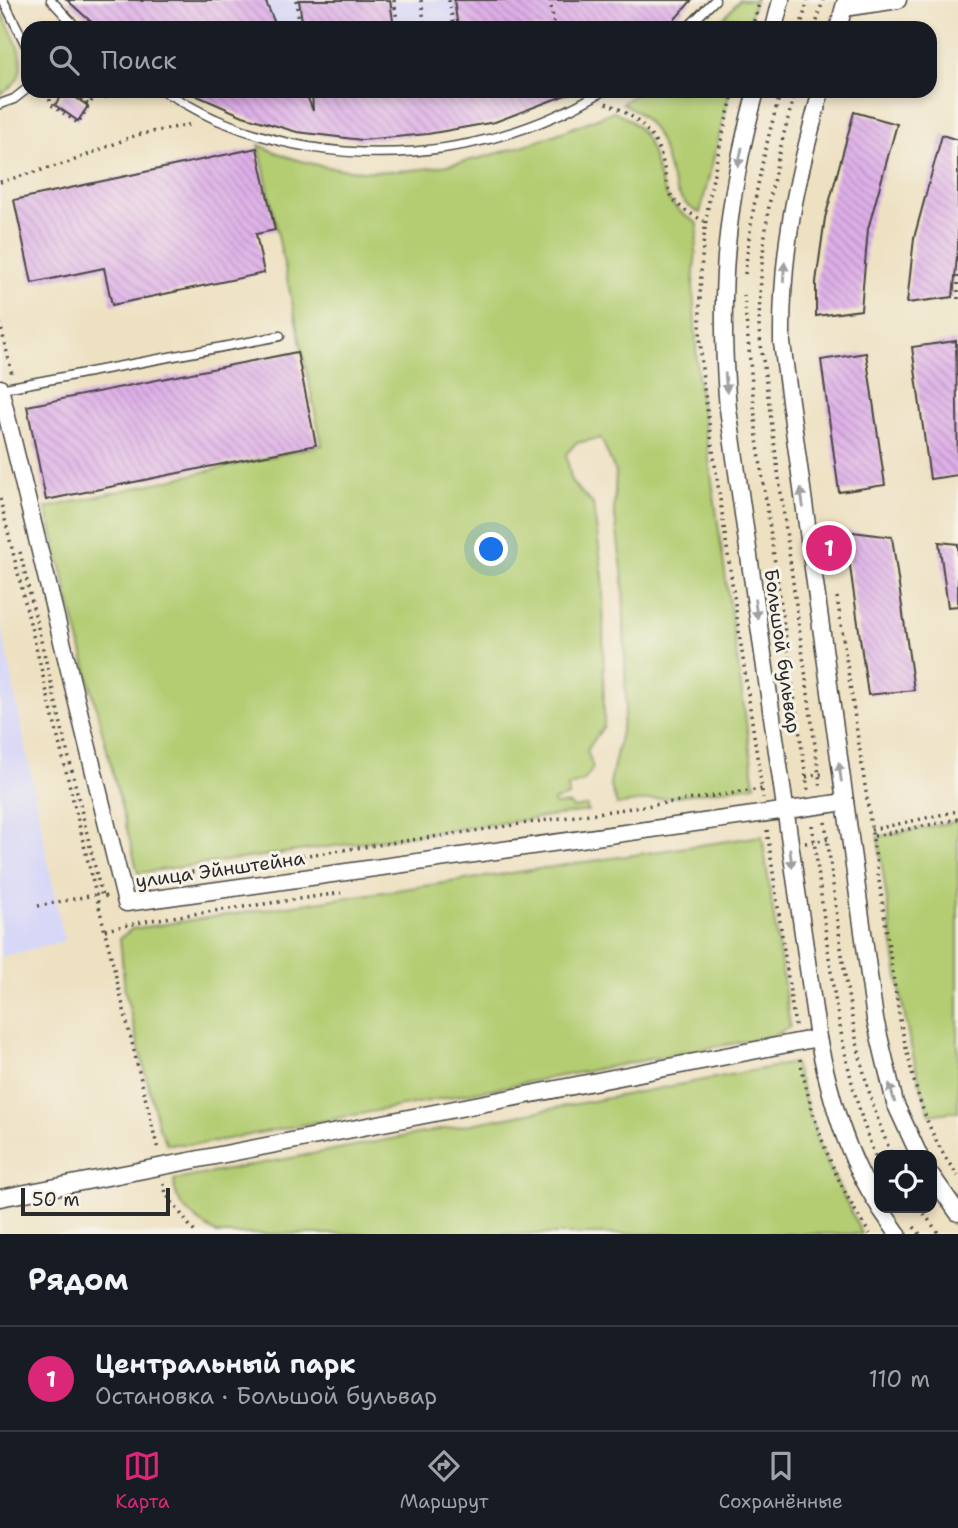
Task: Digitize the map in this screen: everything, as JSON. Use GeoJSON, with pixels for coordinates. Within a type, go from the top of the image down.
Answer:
{"type":"FeatureCollection","features":[{"type":"Feature","properties":{"kind":"street"},"geometry":{"type":"LineString","coordinates":[[776,21],[782,0]]}},
{"type":"Feature","properties":{"kind":"street"},"geometry":{"type":"LineString","coordinates":[[840,21],[845,4],[898,0]]}},
{"type":"Feature","properties":{"kind":"street","name":"Большой бульвар"},"geometry":{"type":"LineString","coordinates":[[754,98],[731,200],[723,267],[723,351],[728,409],[818,1038],[834,1104],[854,1160],[874,1196]]}},
{"type":"Feature","properties":{"kind":"street","name":"Большой бульвар"},"geometry":{"type":"LineString","coordinates":[[819,98],[795,183],[786,239],[782,343],[883,1061],[895,1103],[917,1150]]}},
{"type":"Feature","properties":{"kind":"street","name":"улица Эйнштейна"},"geometry":{"type":"LineString","coordinates":[[0,389],[126,903],[845,802]]}},
{"type":"Feature","properties":{"kind":"street"},"geometry":{"type":"LineString","coordinates":[[0,1198],[818,1038]]}},
{"type":"Feature","properties":{"kind":"street"},"geometry":{"type":"LineString","coordinates":[[937,1184],[958,1213]]}},
{"type":"Feature","properties":{"kind":"street","name":"Большой бульвар"},"geometry":{"type":"LineString","coordinates":[[884,1213],[898,1234]]}},
{"type":"Feature","properties":{"kind":"lane"},"geometry":{"type":"LineString","coordinates":[[3,0],[21,35]]}},
{"type":"Feature","properties":{"kind":"lane"},"geometry":{"type":"LineString","coordinates":[[51,0],[70,21]]}},
{"type":"Feature","properties":{"kind":"lane"},"geometry":{"type":"LineString","coordinates":[[694,21],[715,0]]}},
{"type":"Feature","properties":{"kind":"lane"},"geometry":{"type":"LineString","coordinates":[[0,104],[21,94]]}},
{"type":"Feature","properties":{"kind":"lane"},"geometry":{"type":"LineString","coordinates":[[176,98],[219,121],[285,142],[374,155],[442,149],[504,137],[572,110],[592,98]]}},
{"type":"Feature","properties":{"kind":"lane"},"geometry":{"type":"LineString","coordinates":[[0,389],[280,336]]}},
{"type":"Feature","properties":{"kind":"path"},"geometry":{"type":"LineString","coordinates":[[142,0],[142,7]]}},
{"type":"Feature","properties":{"kind":"path"},"geometry":{"type":"LineString","coordinates":[[296,0],[299,21]]}},
{"type":"Feature","properties":{"kind":"path"},"geometry":{"type":"LineString","coordinates":[[394,0],[397,21]]}},
{"type":"Feature","properties":{"kind":"path"},"geometry":{"type":"LineString","coordinates":[[421,0],[424,21]]}},
{"type":"Feature","properties":{"kind":"path"},"geometry":{"type":"LineString","coordinates":[[449,0],[453,21]]}},
{"type":"Feature","properties":{"kind":"path"},"geometry":{"type":"LineString","coordinates":[[550,0],[553,21]]}},
{"type":"Feature","properties":{"kind":"path"},"geometry":{"type":"LineString","coordinates":[[754,21],[760,0]]}},
{"type":"Feature","properties":{"kind":"path"},"geometry":{"type":"LineString","coordinates":[[802,21],[808,0]]}},
{"type":"Feature","properties":{"kind":"path"},"geometry":{"type":"LineString","coordinates":[[817,21],[823,0]]}},
{"type":"Feature","properties":{"kind":"path"},"geometry":{"type":"LineString","coordinates":[[50,98],[50,104],[78,123],[93,98]]}},
{"type":"Feature","properties":{"kind":"path"},"geometry":{"type":"LineString","coordinates":[[79,98],[89,105]]}},
{"type":"Feature","properties":{"kind":"path"},"geometry":{"type":"LineString","coordinates":[[779,98],[763,151],[751,212],[743,287],[746,346],[757,439],[808,796]]}},
{"type":"Feature","properties":{"kind":"path"},"geometry":{"type":"LineString","coordinates":[[615,106],[633,115],[647,131],[661,154],[667,187],[674,200],[704,220]]}},
{"type":"Feature","properties":{"kind":"path"},"geometry":{"type":"LineString","coordinates":[[0,182],[70,162],[136,135],[165,127],[219,121]]}},
{"type":"Feature","properties":{"kind":"path"},"geometry":{"type":"LineString","coordinates":[[958,276],[958,302]]}},
{"type":"Feature","properties":{"kind":"path"},"geometry":{"type":"LineString","coordinates":[[0,499],[158,1150]]}},
{"type":"Feature","properties":{"kind":"path"},"geometry":{"type":"LineString","coordinates":[[15,528],[102,886],[102,897],[110,895]]}},
{"type":"Feature","properties":{"kind":"path"},"geometry":{"type":"LineString","coordinates":[[836,589],[871,835],[912,1081],[923,1115],[943,1156],[958,1176]]}},
{"type":"Feature","properties":{"kind":"path"},"geometry":{"type":"LineString","coordinates":[[794,779],[831,772]]}},
{"type":"Feature","properties":{"kind":"path"},"geometry":{"type":"LineString","coordinates":[[145,878],[762,790]]}},
{"type":"Feature","properties":{"kind":"path"},"geometry":{"type":"LineString","coordinates":[[872,829],[958,811]]}},
{"type":"Feature","properties":{"kind":"path"},"geometry":{"type":"LineString","coordinates":[[871,835],[958,818]]}},
{"type":"Feature","properties":{"kind":"path"},"geometry":{"type":"LineString","coordinates":[[812,823],[836,1001],[850,1079],[874,1153]]}},
{"type":"Feature","properties":{"kind":"path"},"geometry":{"type":"LineString","coordinates":[[767,828],[805,1087],[820,1139],[844,1191],[870,1234]]}},
{"type":"Feature","properties":{"kind":"path"},"geometry":{"type":"LineString","coordinates":[[805,843],[834,839]]}},
{"type":"Feature","properties":{"kind":"path"},"geometry":{"type":"LineString","coordinates":[[93,889],[102,886]]}},
{"type":"Feature","properties":{"kind":"path"},"geometry":{"type":"LineString","coordinates":[[38,906],[94,895]]}},
{"type":"Feature","properties":{"kind":"path"},"geometry":{"type":"LineString","coordinates":[[105,930],[151,920]]}},
{"type":"Feature","properties":{"kind":"path"},"geometry":{"type":"LineString","coordinates":[[164,1181],[166,1194],[196,1234]]}},
{"type":"Feature","properties":{"kind":"path"},"geometry":{"type":"LineString","coordinates":[[924,1213],[939,1234]]}},
{"type":"Feature","properties":{"kind":"shaded area"},"geometry":{"type":"Polygon","coordinates":[[[69,0],[692,0],[673,21],[91,21],[69,0]]]}},
{"type":"Feature","properties":{"kind":"shaded area"},"geometry":{"type":"Polygon","coordinates":[[[0,618],[64,941],[0,957],[0,618]]]}},
{"type":"Feature","properties":{"kind":"green space"},"geometry":{"type":"Polygon","coordinates":[[[739,0],[755,0],[749,21],[721,21],[739,0]]]}},
{"type":"Feature","properties":{"kind":"green space"},"geometry":{"type":"Polygon","coordinates":[[[0,10],[16,43],[21,66],[12,86],[0,94],[0,10]]]}},
{"type":"Feature","properties":{"kind":"green space"},"geometry":{"type":"Polygon","coordinates":[[[630,98],[728,98],[700,213],[686,203],[677,191],[662,145],[654,130],[641,115],[622,103],[630,98]]]}},
{"type":"Feature","properties":{"kind":"green space"},"geometry":{"type":"Polygon","coordinates":[[[614,111],[629,119],[639,129],[651,150],[662,187],[669,200],[698,224],[693,285],[698,382],[755,785],[617,805],[610,784],[626,707],[623,578],[614,509],[616,473],[601,438],[576,443],[566,454],[572,483],[593,504],[603,576],[604,726],[587,750],[593,768],[584,781],[568,787],[569,796],[553,801],[555,805],[570,804],[572,808],[587,806],[588,811],[138,873],[46,508],[322,445],[259,145],[303,162],[348,170],[393,171],[438,167],[528,144],[614,111]]]}},
{"type":"Feature","properties":{"kind":"green space"},"geometry":{"type":"Polygon","coordinates":[[[958,821],[958,1111],[930,1115],[904,1013],[878,837],[958,821]]]}},
{"type":"Feature","properties":{"kind":"green space"},"geometry":{"type":"Polygon","coordinates":[[[762,836],[790,1027],[775,1035],[201,1144],[167,1144],[159,1128],[125,991],[120,938],[132,929],[762,836]]]}},
{"type":"Feature","properties":{"kind":"green space"},"geometry":{"type":"Polygon","coordinates":[[[794,1063],[819,1146],[862,1234],[217,1234],[188,1212],[175,1190],[174,1180],[794,1063]]]}},
{"type":"Feature","properties":{"kind":"building"},"geometry":{"type":"Polygon","coordinates":[[[67,0],[265,0],[274,21],[90,21],[67,0]]]}},
{"type":"Feature","properties":{"kind":"building"},"geometry":{"type":"Polygon","coordinates":[[[299,0],[390,0],[393,21],[302,21],[299,0]]]}},
{"type":"Feature","properties":{"kind":"building"},"geometry":{"type":"Polygon","coordinates":[[[454,0],[692,0],[673,21],[457,21],[454,0]]]}},
{"type":"Feature","properties":{"kind":"building"},"geometry":{"type":"Polygon","coordinates":[[[60,98],[76,98],[88,106],[78,121],[55,105],[60,98]]]}},
{"type":"Feature","properties":{"kind":"building"},"geometry":{"type":"Polygon","coordinates":[[[202,98],[308,98],[313,111],[312,98],[558,98],[495,122],[428,134],[362,140],[297,132],[243,116],[202,98]]]}},
{"type":"Feature","properties":{"kind":"building"},"geometry":{"type":"Polygon","coordinates":[[[854,112],[897,124],[868,229],[861,310],[816,316],[816,282],[825,218],[854,112]]]}},
{"type":"Feature","properties":{"kind":"building"},"geometry":{"type":"Polygon","coordinates":[[[942,135],[958,140],[958,247],[953,297],[907,303],[914,238],[942,135]]]}},
{"type":"Feature","properties":{"kind":"building"},"geometry":{"type":"Polygon","coordinates":[[[257,148],[275,230],[256,234],[264,273],[112,305],[104,268],[32,283],[14,200],[257,148]]]}},
{"type":"Feature","properties":{"kind":"building"},"geometry":{"type":"Polygon","coordinates":[[[956,341],[958,475],[930,479],[912,347],[956,341]]]}},
{"type":"Feature","properties":{"kind":"building"},"geometry":{"type":"Polygon","coordinates":[[[297,352],[316,445],[46,500],[27,406],[297,352]]]}},
{"type":"Feature","properties":{"kind":"building"},"geometry":{"type":"Polygon","coordinates":[[[866,353],[885,485],[839,492],[821,360],[866,353]]]}},
{"type":"Feature","properties":{"kind":"building"},"geometry":{"type":"Polygon","coordinates":[[[845,531],[892,537],[914,690],[868,695],[845,531]]]}},
{"type":"Feature","properties":{"kind":"building"},"geometry":{"type":"Polygon","coordinates":[[[939,542],[958,544],[958,606],[948,607],[939,542]]]}},
{"type":"Feature","properties":{"kind":"place","name":"Центральный парк"},"geometry":{"type":"Point","coordinates":[829,548]}}]}
